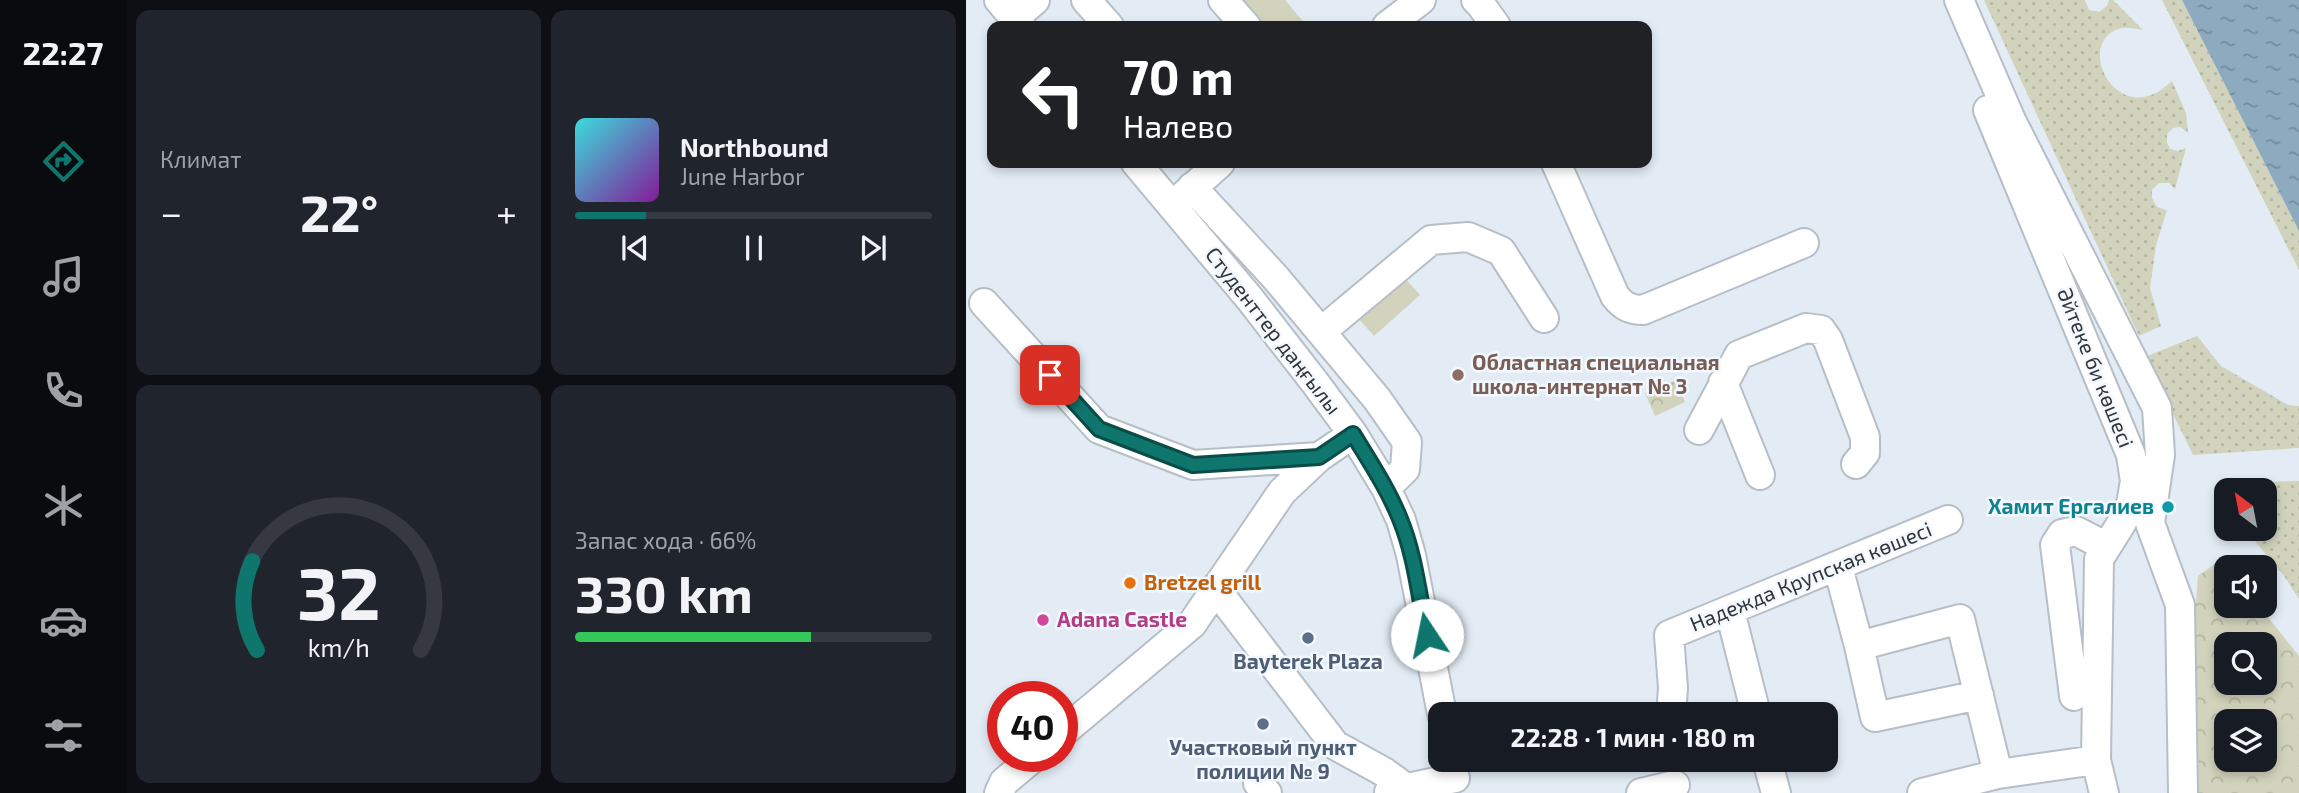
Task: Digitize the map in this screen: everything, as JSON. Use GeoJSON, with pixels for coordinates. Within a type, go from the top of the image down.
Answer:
{"type":"FeatureCollection","features":[{"type":"Feature","properties":{"kind":"street"},"geometry":{"type":"LineString","coordinates":[[1086,0],[1105,21]]}},
{"type":"Feature","properties":{"kind":"street"},"geometry":{"type":"LineString","coordinates":[[1223,0],[1242,21]]}},
{"type":"Feature","properties":{"kind":"street"},"geometry":{"type":"LineString","coordinates":[[1394,21],[1421,0]]}},
{"type":"Feature","properties":{"kind":"street"},"geometry":{"type":"LineString","coordinates":[[1476,0],[1493,21]]}},
{"type":"Feature","properties":{"kind":"street","name":"Әйтеке би көшесі"},"geometry":{"type":"LineString","coordinates":[[1939,0],[1969,65],[2131,455],[2135,481],[2131,504],[2099,559],[2096,760],[2104,793]]}},
{"type":"Feature","properties":{"kind":"street"},"geometry":{"type":"LineString","coordinates":[[1959,0],[2011,120],[2157,408],[2160,455],[2150,523],[2180,604],[2183,793]]}},
{"type":"Feature","properties":{"kind":"street","name":"Студенттер даңғылы"},"geometry":{"type":"LineString","coordinates":[[1140,168],[1250,299],[1316,384],[1353,434],[1386,488],[1401,520],[1411,555],[1440,702]]}},
{"type":"Feature","properties":{"kind":"street"},"geometry":{"type":"LineString","coordinates":[[1172,207],[1214,168]]}},
{"type":"Feature","properties":{"kind":"street"},"geometry":{"type":"LineString","coordinates":[[1558,168],[1615,296],[1623,305],[1633,310],[1643,310],[1804,243]]}},
{"type":"Feature","properties":{"kind":"street"},"geometry":{"type":"LineString","coordinates":[[1192,187],[1322,331],[1377,399],[1407,442],[1405,469],[1386,488]]}},
{"type":"Feature","properties":{"kind":"street"},"geometry":{"type":"LineString","coordinates":[[1322,331],[1432,240],[1468,237],[1501,251],[1544,318]]}},
{"type":"Feature","properties":{"kind":"street"},"geometry":{"type":"LineString","coordinates":[[1250,299],[1275,277]]}},
{"type":"Feature","properties":{"kind":"street"},"geometry":{"type":"LineString","coordinates":[[984,303],[1099,429],[1193,465],[1319,457]]}},
{"type":"Feature","properties":{"kind":"street"},"geometry":{"type":"LineString","coordinates":[[1699,430],[1739,355],[1806,328],[1821,330],[1828,340],[1865,437],[1865,453],[1856,464]]}},
{"type":"Feature","properties":{"kind":"street"},"geometry":{"type":"LineString","coordinates":[[1316,384],[1346,362]]}},
{"type":"Feature","properties":{"kind":"street"},"geometry":{"type":"LineString","coordinates":[[1723,383],[1760,475]]}},
{"type":"Feature","properties":{"kind":"street"},"geometry":{"type":"LineString","coordinates":[[1078,720],[1192,624],[1282,492],[1319,457],[1353,434]]}},
{"type":"Feature","properties":{"kind":"street","name":"Надежда Крупская көшесі"},"geometry":{"type":"LineString","coordinates":[[1672,702],[1669,635],[1948,520]]}},
{"type":"Feature","properties":{"kind":"street"},"geometry":{"type":"LineString","coordinates":[[2074,696],[2055,545],[2062,534],[2076,531],[2105,546]]}},
{"type":"Feature","properties":{"kind":"street"},"geometry":{"type":"LineString","coordinates":[[1838,567],[1875,717],[1979,695]]}},
{"type":"Feature","properties":{"kind":"street"},"geometry":{"type":"LineString","coordinates":[[1215,589],[1335,745],[1384,772],[1396,790],[1455,777]]}},
{"type":"Feature","properties":{"kind":"street"},"geometry":{"type":"LineString","coordinates":[[1730,611],[1753,702]]}},
{"type":"Feature","properties":{"kind":"street"},"geometry":{"type":"LineString","coordinates":[[1858,646],[1961,619],[1998,774]]}},
{"type":"Feature","properties":{"kind":"street"},"geometry":{"type":"LineString","coordinates":[[1922,793],[1998,774],[2096,760]]}},
{"type":"Feature","properties":{"kind":"street"},"geometry":{"type":"LineString","coordinates":[[999,793],[1004,782],[1016,772]]}},
{"type":"Feature","properties":{"kind":"street"},"geometry":{"type":"LineString","coordinates":[[1771,772],[1776,793]]}},
{"type":"Feature","properties":{"kind":"street"},"geometry":{"type":"LineString","coordinates":[[1641,793],[1674,779]]}},
{"type":"Feature","properties":{"kind":"green space"},"geometry":{"type":"Polygon","coordinates":[[[1238,0],[1285,0],[1303,21],[1257,21],[1238,0]]]}},
{"type":"Feature","properties":{"kind":"green space"},"geometry":{"type":"Polygon","coordinates":[[[1984,0],[2085,0],[2089,10],[2099,12],[2107,6],[2109,0],[2113,0],[2143,30],[2122,28],[2107,36],[2101,49],[2101,64],[2107,79],[2119,91],[2134,97],[2152,95],[2172,81],[2186,113],[2188,133],[2180,127],[2173,128],[2167,134],[2170,149],[2178,151],[2186,148],[2175,189],[2169,183],[2159,183],[2152,190],[2152,198],[2157,207],[2167,210],[2156,245],[2150,288],[2161,326],[2139,336],[1984,0]]]}},
{"type":"Feature","properties":{"kind":"green space"},"geometry":{"type":"Polygon","coordinates":[[[2162,0],[2182,0],[2299,231],[2299,270],[2162,0]]]}},
{"type":"Feature","properties":{"kind":"green space"},"geometry":{"type":"Polygon","coordinates":[[[1403,276],[1420,295],[1374,336],[1357,317],[1403,276]]]}},
{"type":"Feature","properties":{"kind":"green space"},"geometry":{"type":"Polygon","coordinates":[[[2197,336],[2221,366],[2288,405],[2299,406],[2299,448],[2193,455],[2145,357],[2197,336]]]}},
{"type":"Feature","properties":{"kind":"green space"},"geometry":{"type":"Polygon","coordinates":[[[1676,380],[1685,402],[1655,416],[1645,393],[1676,380]]]}},
{"type":"Feature","properties":{"kind":"green space"},"geometry":{"type":"Polygon","coordinates":[[[2299,481],[2299,599],[2277,568],[2277,555],[2267,555],[2255,541],[2277,541],[2277,482],[2299,481]]]}},
{"type":"Feature","properties":{"kind":"green space"},"geometry":{"type":"Polygon","coordinates":[[[2214,565],[2214,618],[2269,618],[2299,656],[2299,793],[2183,793],[2198,576],[2214,565]]]}},
{"type":"Feature","properties":{"kind":"water"},"geometry":{"type":"Polygon","coordinates":[[[2182,0],[2299,0],[2299,231],[2182,0]]]}},
{"type":"Feature","properties":{"kind":"place","name":"Областная специальная школа-интернат № 3"},"geometry":{"type":"Point","coordinates":[1458,375]}},
{"type":"Feature","properties":{"kind":"place","name":"Хамит Ергалиев"},"geometry":{"type":"Point","coordinates":[2168,507]}},
{"type":"Feature","properties":{"kind":"place","name":"Bretzel grill"},"geometry":{"type":"Point","coordinates":[1130,583]}},
{"type":"Feature","properties":{"kind":"place","name":"Adana Сastle"},"geometry":{"type":"Point","coordinates":[1043,620]}},
{"type":"Feature","properties":{"kind":"place","name":"Bayterek Plaza"},"geometry":{"type":"Point","coordinates":[1308,638]}},
{"type":"Feature","properties":{"kind":"place","name":"Участковый пункт полиции № 9"},"geometry":{"type":"Point","coordinates":[1263,724]}},
{"type":"Feature","properties":{"kind":"route"},"geometry":{"type":"LineString","coordinates":[[1050,375],[1099,429],[1193,465],[1319,457],[1353,434],[1386,488],[1401,520],[1427,635]]}}]}
